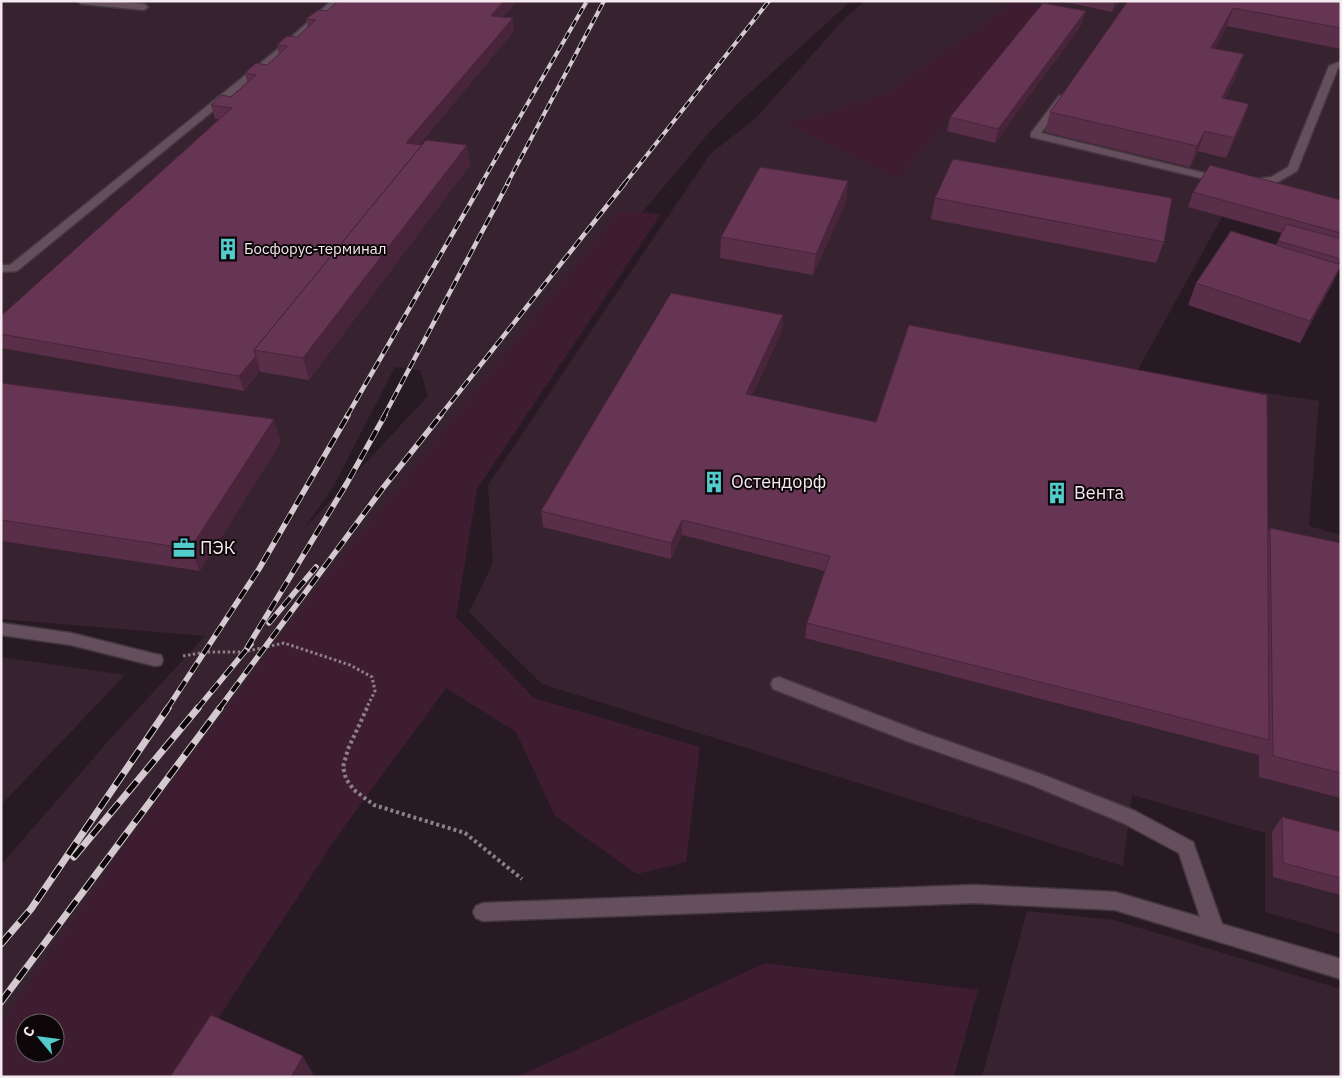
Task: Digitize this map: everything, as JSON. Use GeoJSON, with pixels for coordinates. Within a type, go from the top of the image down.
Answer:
{"type":"FeatureCollection","features":[{"type":"Feature","properties":{"kind":"street"},"geometry":{"type":"LineString","coordinates":[[81,1],[144,7]]}},
{"type":"Feature","properties":{"kind":"street"},"geometry":{"type":"LineString","coordinates":[[1,268],[13,268],[282,50],[336,1]]}},
{"type":"Feature","properties":{"kind":"street"},"geometry":{"type":"LineString","coordinates":[[1069,88],[1035,135],[1235,183],[1274,180],[1292,170],[1334,66],[1341,64]]}},
{"type":"Feature","properties":{"kind":"street"},"geometry":{"type":"LineString","coordinates":[[1,629],[71,639],[155,660]]}},
{"type":"Feature","properties":{"kind":"street"},"geometry":{"type":"LineString","coordinates":[[779,684],[912,736],[1035,779],[1121,814],[1186,848],[1215,932]]}},
{"type":"Feature","properties":{"kind":"street"},"geometry":{"type":"LineString","coordinates":[[482,912],[975,894],[1114,901],[1341,969]]}},
{"type":"Feature","properties":{"kind":"path"},"geometry":{"type":"LineString","coordinates":[[155,660],[206,652],[243,652],[284,643],[350,665],[372,677],[376,691],[351,741],[343,768],[350,784],[361,798],[374,805],[465,833],[559,910]]}},
{"type":"Feature","properties":{"kind":"shaded area"},"geometry":{"type":"Polygon","coordinates":[[[1,1],[851,1],[733,108],[707,135],[450,442],[32,1013],[15,1013],[15,1037],[1,1056],[1,865],[111,738],[205,636],[1,619],[1,1]],[[395,367],[333,487],[303,530],[428,396],[420,370],[395,367]]]}},
{"type":"Feature","properties":{"kind":"shaded area"},"geometry":{"type":"Polygon","coordinates":[[[865,1],[1341,1],[1341,250],[1222,217],[1136,373],[1319,401],[1309,526],[1341,535],[1341,934],[1265,912],[1265,833],[1132,795],[1123,866],[542,684],[469,612],[493,563],[488,485],[710,154],[756,118],[844,19],[865,1]]]}},
{"type":"Feature","properties":{"kind":"shaded area"},"geometry":{"type":"Polygon","coordinates":[[[1015,1],[1024,1],[1040,7],[899,179],[786,124],[883,95],[1015,1]]]}},
{"type":"Feature","properties":{"kind":"shaded area"},"geometry":{"type":"Polygon","coordinates":[[[620,211],[661,214],[477,489],[456,617],[534,698],[700,747],[686,862],[637,874],[555,816],[516,732],[446,688],[336,838],[180,1077],[1,1077],[1,1023],[124,847],[305,604],[620,211]]]}},
{"type":"Feature","properties":{"kind":"shaded area"},"geometry":{"type":"Polygon","coordinates":[[[1,657],[125,675],[1,805],[1,657]]]}},
{"type":"Feature","properties":{"kind":"shaded area"},"geometry":{"type":"Polygon","coordinates":[[[1027,911],[1114,920],[1341,989],[1341,1077],[982,1077],[1027,911]]]}},
{"type":"Feature","properties":{"kind":"shaded area"},"geometry":{"type":"Polygon","coordinates":[[[765,963],[978,990],[954,1077],[517,1077],[765,963]]]}},
{"type":"Feature","properties":{"kind":"building","name":"Босфорус-терминал"},"geometry":{"type":"Polygon","coordinates":[[[338,1],[504,1],[491,16],[513,18],[406,143],[422,145],[254,350],[256,356],[239,376],[1,334],[1,316],[232,108],[211,105],[222,95],[231,97],[256,75],[245,73],[256,63],[267,65],[288,46],[277,45],[287,36],[297,37],[316,20],[306,19],[318,10],[327,11],[338,1]]]}},
{"type":"Feature","properties":{"kind":"building"},"geometry":{"type":"Polygon","coordinates":[[[1128,1],[1341,1],[1341,28],[1233,8],[1211,48],[1244,54],[1222,98],[1249,104],[1234,138],[1205,131],[1197,146],[1050,112],[1128,1]]]}},
{"type":"Feature","properties":{"kind":"building"},"geometry":{"type":"Polygon","coordinates":[[[1043,3],[1086,11],[998,129],[950,117],[1043,3]]]}},
{"type":"Feature","properties":{"kind":"building"},"geometry":{"type":"Polygon","coordinates":[[[426,140],[467,145],[303,358],[254,350],[426,140]]]}},
{"type":"Feature","properties":{"kind":"building"},"geometry":{"type":"Polygon","coordinates":[[[953,159],[1172,198],[1164,242],[935,198],[953,159]]]}},
{"type":"Feature","properties":{"kind":"building"},"geometry":{"type":"Polygon","coordinates":[[[1210,165],[1341,200],[1341,233],[1193,192],[1210,165]]]}},
{"type":"Feature","properties":{"kind":"building"},"geometry":{"type":"Polygon","coordinates":[[[760,167],[848,181],[816,254],[721,237],[760,167]]]}},
{"type":"Feature","properties":{"kind":"building"},"geometry":{"type":"Polygon","coordinates":[[[1286,224],[1341,239],[1341,259],[1278,241],[1286,224]]]}},
{"type":"Feature","properties":{"kind":"building"},"geometry":{"type":"Polygon","coordinates":[[[1231,231],[1341,265],[1310,321],[1196,283],[1231,231]]]}},
{"type":"Feature","properties":{"kind":"building","name":"Вента"},"geometry":{"type":"Polygon","coordinates":[[[671,293],[783,315],[746,394],[876,422],[909,325],[1267,395],[1269,740],[807,623],[830,556],[682,520],[671,543],[541,511],[671,293]]]}},
{"type":"Feature","properties":{"kind":"building"},"geometry":{"type":"Polygon","coordinates":[[[1,383],[274,419],[190,549],[1,520],[1,383]]]}},
{"type":"Feature","properties":{"kind":"building"},"geometry":{"type":"Polygon","coordinates":[[[1270,528],[1341,543],[1341,773],[1273,756],[1270,528]]]}},
{"type":"Feature","properties":{"kind":"building"},"geometry":{"type":"Polygon","coordinates":[[[1282,817],[1341,832],[1341,878],[1283,863],[1282,817]]]}},
{"type":"Feature","properties":{"kind":"building"},"geometry":{"type":"Polygon","coordinates":[[[211,1015],[303,1056],[291,1077],[170,1077],[211,1015]]]}},
{"type":"Feature","properties":{"kind":"railway"},"geometry":{"type":"LineString","coordinates":[[481,184],[587,1]]}},
{"type":"Feature","properties":{"kind":"railway"},"geometry":{"type":"LineString","coordinates":[[507,184],[604,1]]}},
{"type":"Feature","properties":{"kind":"railway"},"geometry":{"type":"LineString","coordinates":[[624,184],[769,1]]}},
{"type":"Feature","properties":{"kind":"railway"},"geometry":{"type":"LineString","coordinates":[[347,416],[482,183]]}},
{"type":"Feature","properties":{"kind":"railway"},"geometry":{"type":"LineString","coordinates":[[384,416],[508,183]]}},
{"type":"Feature","properties":{"kind":"railway"},"geometry":{"type":"LineString","coordinates":[[440,416],[625,183]]}},
{"type":"Feature","properties":{"kind":"railway"},"geometry":{"type":"LineString","coordinates":[[167,709],[259,569],[348,415]]}},
{"type":"Feature","properties":{"kind":"railway"},"geometry":{"type":"LineString","coordinates":[[247,648],[347,483],[385,415]]}},
{"type":"Feature","properties":{"kind":"railway"},"geometry":{"type":"LineString","coordinates":[[219,709],[383,488],[441,415]]}},
{"type":"Feature","properties":{"kind":"railway"},"geometry":{"type":"LineString","coordinates":[[269,623],[316,567]]}},
{"type":"Feature","properties":{"kind":"railway"},"geometry":{"type":"LineString","coordinates":[[197,709],[251,644]]}},
{"type":"Feature","properties":{"kind":"railway"},"geometry":{"type":"LineString","coordinates":[[1,944],[31,909],[168,708]]}},
{"type":"Feature","properties":{"kind":"railway"},"geometry":{"type":"LineString","coordinates":[[74,857],[198,708]]}},
{"type":"Feature","properties":{"kind":"railway"},"geometry":{"type":"LineString","coordinates":[[1,1002],[220,708]]}},
{"type":"Feature","properties":{"kind":"place","name":"Босфорус-терминал"},"geometry":{"type":"Point","coordinates":[228,249]}},
{"type":"Feature","properties":{"kind":"place","name":"Остендорф"},"geometry":{"type":"Point","coordinates":[714,482]}},
{"type":"Feature","properties":{"kind":"place","name":"Вента"},"geometry":{"type":"Point","coordinates":[1057,493]}},
{"type":"Feature","properties":{"kind":"place","name":"ПЭК"},"geometry":{"type":"Point","coordinates":[184,548]}}]}
